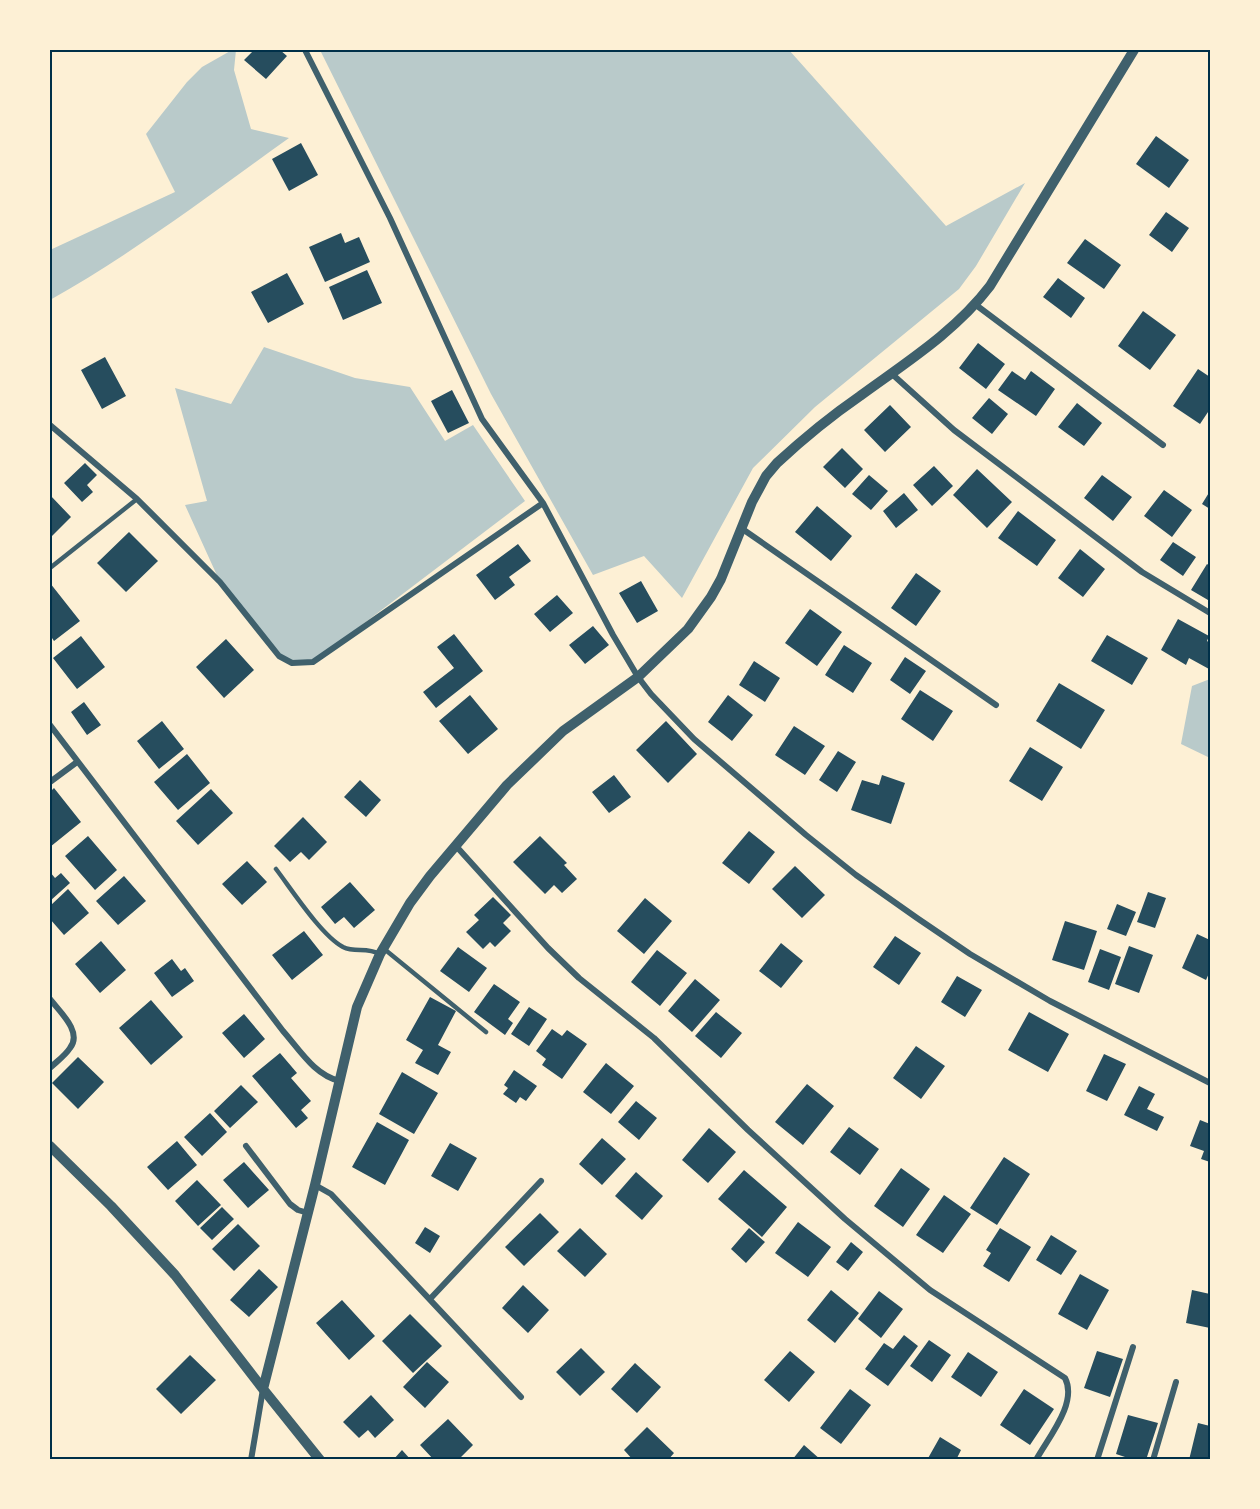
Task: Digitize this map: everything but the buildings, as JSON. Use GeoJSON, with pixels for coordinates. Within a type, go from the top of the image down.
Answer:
{"type":"FeatureCollection","features":[{"type":"Feature","properties":{"kind":"street"},"geometry":{"type":"LineString","coordinates":[[305,50],[390,218],[482,420],[543,503],[603,616],[638,677],[651,694],[694,739],[806,835],[873,888],[970,954],[1050,1001],[1210,1083]]}},
{"type":"Feature","properties":{"kind":"street"},"geometry":{"type":"LineString","coordinates":[[251,1460],[263,1389],[357,1007],[381,951],[410,903],[507,785],[563,731],[638,677],[681,636],[702,610],[720,579],[757,492],[777,463],[859,396],[892,374],[942,335],[976,305],[990,286],[1134,50]]}},
{"type":"Feature","properties":{"kind":"street"},"geometry":{"type":"LineString","coordinates":[[976,305],[1163,445]]}},
{"type":"Feature","properties":{"kind":"street"},"geometry":{"type":"LineString","coordinates":[[892,374],[954,430],[1143,572],[1210,613]]}},
{"type":"Feature","properties":{"kind":"street"},"geometry":{"type":"LineString","coordinates":[[50,425],[137,499],[220,582],[279,656],[292,663],[313,662],[543,503]]}},
{"type":"Feature","properties":{"kind":"street"},"geometry":{"type":"LineString","coordinates":[[741,528],[996,705]]}},
{"type":"Feature","properties":{"kind":"street"},"geometry":{"type":"LineString","coordinates":[[50,725],[283,1031],[322,1073],[331,1079],[340,1081]]}},
{"type":"Feature","properties":{"kind":"street"},"geometry":{"type":"LineString","coordinates":[[50,782],[78,762]]}},
{"type":"Feature","properties":{"kind":"street"},"geometry":{"type":"LineString","coordinates":[[456,846],[548,948],[579,978],[654,1038],[747,1130],[844,1219],[930,1290],[1065,1378],[1069,1390],[1066,1406],[1036,1460]]}},
{"type":"Feature","properties":{"kind":"street"},"geometry":{"type":"LineString","coordinates":[[50,999],[71,1026],[75,1038],[71,1047],[50,1068]]}},
{"type":"Feature","properties":{"kind":"street"},"geometry":{"type":"LineString","coordinates":[[50,1146],[111,1206],[175,1275],[320,1460]]}},
{"type":"Feature","properties":{"kind":"street"},"geometry":{"type":"LineString","coordinates":[[246,1146],[290,1204],[308,1213]]}},
{"type":"Feature","properties":{"kind":"street"},"geometry":{"type":"LineString","coordinates":[[430,1299],[541,1181]]}},
{"type":"Feature","properties":{"kind":"street"},"geometry":{"type":"LineString","coordinates":[[315,1185],[331,1194],[521,1396]]}},
{"type":"Feature","properties":{"kind":"street"},"geometry":{"type":"LineString","coordinates":[[1097,1460],[1133,1347]]}},
{"type":"Feature","properties":{"kind":"street"},"geometry":{"type":"LineString","coordinates":[[1153,1460],[1176,1382]]}},
{"type":"Feature","properties":{"kind":"lane"},"geometry":{"type":"LineString","coordinates":[[50,568],[137,499]]}},
{"type":"Feature","properties":{"kind":"lane"},"geometry":{"type":"LineString","coordinates":[[276,869],[323,929],[343,947],[353,950],[381,951],[486,1032]]}},
{"type":"Feature","properties":{"kind":"shaded area"},"geometry":{"type":"Polygon","coordinates":[[[236,50],[234,70],[251,129],[289,138],[142,243],[50,300],[50,250],[175,192],[146,134],[187,82],[202,67],[236,50]]]}},
{"type":"Feature","properties":{"kind":"shaded area"},"geometry":{"type":"Polygon","coordinates":[[[320,50],[789,50],[946,226],[1025,183],[976,266],[959,289],[815,407],[753,468],[682,598],[644,556],[593,575],[491,394],[320,50]]]}},
{"type":"Feature","properties":{"kind":"shaded area"},"geometry":{"type":"Polygon","coordinates":[[[264,347],[355,378],[410,387],[445,441],[473,425],[525,501],[313,662],[292,663],[279,656],[220,582],[185,505],[207,501],[175,388],[231,404],[264,347]]]}},
{"type":"Feature","properties":{"kind":"shaded area"},"geometry":{"type":"Polygon","coordinates":[[[1210,679],[1210,758],[1181,744],[1192,686],[1210,679]]]}}]}
